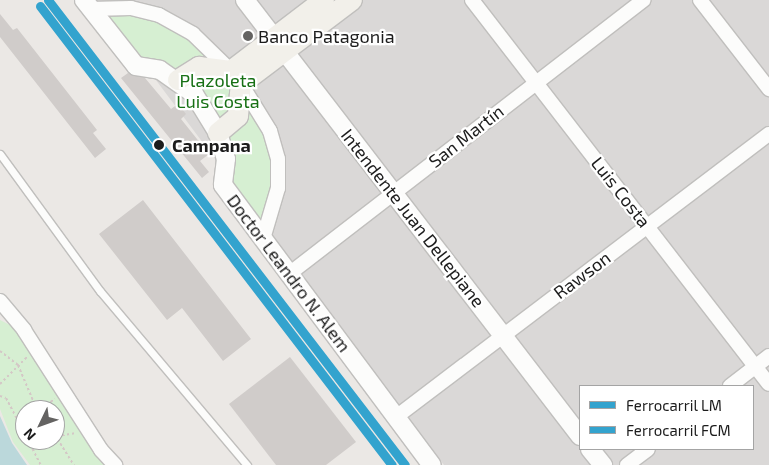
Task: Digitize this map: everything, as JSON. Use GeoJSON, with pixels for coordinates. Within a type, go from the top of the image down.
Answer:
{"type":"FeatureCollection","features":[{"type":"Feature","properties":{"kind":"main road"},"geometry":{"type":"LineString","coordinates":[[279,45],[324,0]]}},
{"type":"Feature","properties":{"kind":"main road"},"geometry":{"type":"LineString","coordinates":[[236,77],[279,45],[352,0]]}},
{"type":"Feature","properties":{"kind":"main road"},"geometry":{"type":"LineString","coordinates":[[178,80],[199,66],[236,77]]}},
{"type":"Feature","properties":{"kind":"main road"},"geometry":{"type":"LineString","coordinates":[[218,133],[238,116],[236,77]]}},
{"type":"Feature","properties":{"kind":"street","name":"Intendente Juan Dellepiane"},"geometry":{"type":"LineString","coordinates":[[245,0],[579,435]]}},
{"type":"Feature","properties":{"kind":"street","name":"Luis Costa"},"geometry":{"type":"LineString","coordinates":[[472,0],[769,384]]}},
{"type":"Feature","properties":{"kind":"street","name":"San Martín"},"geometry":{"type":"LineString","coordinates":[[289,274],[644,0]]}},
{"type":"Feature","properties":{"kind":"street"},"geometry":{"type":"LineString","coordinates":[[700,0],[769,89]]}},
{"type":"Feature","properties":{"kind":"street"},"geometry":{"type":"LineString","coordinates":[[87,4],[131,8],[159,16],[193,34],[236,77],[270,131],[278,159],[278,188],[263,239]]}},
{"type":"Feature","properties":{"kind":"street","name":"Doctor Leandro N. Alem"},"geometry":{"type":"LineString","coordinates":[[87,4],[136,66],[160,70],[178,80],[197,99],[218,133],[226,159],[223,185],[432,465]]}},
{"type":"Feature","properties":{"kind":"street","name":"Rawson"},"geometry":{"type":"LineString","coordinates":[[396,417],[769,134]]}},
{"type":"Feature","properties":{"kind":"street"},"geometry":{"type":"LineString","coordinates":[[0,301],[36,348],[89,431],[115,465]]}},
{"type":"Feature","properties":{"kind":"street"},"geometry":{"type":"LineString","coordinates":[[731,385],[769,356]]}},
{"type":"Feature","properties":{"kind":"street"},"geometry":{"type":"LineString","coordinates":[[591,450],[603,465]]}},
{"type":"Feature","properties":{"kind":"street"},"geometry":{"type":"LineString","coordinates":[[627,465],[647,450]]}},
{"type":"Feature","properties":{"kind":"lane"},"geometry":{"type":"LineString","coordinates":[[0,154],[100,291],[247,465]]}},
{"type":"Feature","properties":{"kind":"path"},"geometry":{"type":"LineString","coordinates":[[0,384],[36,348]]}},
{"type":"Feature","properties":{"kind":"path"},"geometry":{"type":"LineString","coordinates":[[0,351],[18,365],[33,400]]}},
{"type":"Feature","properties":{"kind":"path"},"geometry":{"type":"LineString","coordinates":[[53,400],[64,393]]}},
{"type":"Feature","properties":{"kind":"path"},"geometry":{"type":"LineString","coordinates":[[0,396],[6,398],[15,416]]}},
{"type":"Feature","properties":{"kind":"path"},"geometry":{"type":"LineString","coordinates":[[65,435],[89,431]]}},
{"type":"Feature","properties":{"kind":"path"},"geometry":{"type":"LineString","coordinates":[[33,450],[40,465]]}},
{"type":"Feature","properties":{"kind":"path"},"geometry":{"type":"LineString","coordinates":[[64,450],[74,465]]}},
{"type":"Feature","properties":{"kind":"shaded area"},"geometry":{"type":"Polygon","coordinates":[[[96,0],[769,0],[769,465],[444,465],[96,0]]]}},
{"type":"Feature","properties":{"kind":"green space","name":"Plazoleta Luis Costa"},"geometry":{"type":"Polygon","coordinates":[[[90,9],[159,15],[231,71],[278,159],[263,239],[223,185],[226,159],[194,95],[136,66],[90,9]]]}},
{"type":"Feature","properties":{"kind":"green space"},"geometry":{"type":"Polygon","coordinates":[[[0,320],[12,326],[24,341],[63,400],[15,400],[15,445],[0,409],[0,320]]]}},
{"type":"Feature","properties":{"kind":"green space"},"geometry":{"type":"Polygon","coordinates":[[[65,403],[106,465],[30,465],[19,450],[65,450],[65,403]]]}},
{"type":"Feature","properties":{"kind":"water"},"geometry":{"type":"Polygon","coordinates":[[[0,416],[15,450],[27,465],[0,465],[0,416]]]}},
{"type":"Feature","properties":{"kind":"building"},"geometry":{"type":"Polygon","coordinates":[[[0,14],[13,30],[17,28],[97,130],[93,133],[106,149],[95,158],[0,37],[0,14]]]}},
{"type":"Feature","properties":{"kind":"building"},"geometry":{"type":"Polygon","coordinates":[[[128,73],[145,78],[171,109],[178,104],[186,114],[181,119],[209,154],[200,161],[209,172],[202,178],[121,78],[128,73]]]}},
{"type":"Feature","properties":{"kind":"building"},"geometry":{"type":"Polygon","coordinates":[[[143,200],[251,339],[223,361],[182,308],[167,320],[99,234],[143,200]]]}},
{"type":"Feature","properties":{"kind":"building"},"geometry":{"type":"Polygon","coordinates":[[[290,357],[356,442],[326,465],[276,465],[229,404],[290,357]]]}},
{"type":"Feature","properties":{"kind":"rail line","name":"LM"},"geometry":{"type":"LineString","coordinates":[[48,0],[405,465]]}},
{"type":"Feature","properties":{"kind":"rail line","name":"FCM"},"geometry":{"type":"LineString","coordinates":[[40,6],[392,465]]}},
{"type":"Feature","properties":{"kind":"place","name":"Banco Patagonia"},"geometry":{"type":"Point","coordinates":[248,36]}},
{"type":"Feature","properties":{"kind":"place","name":"Campana"},"geometry":{"type":"Point","coordinates":[159,145]}}]}
